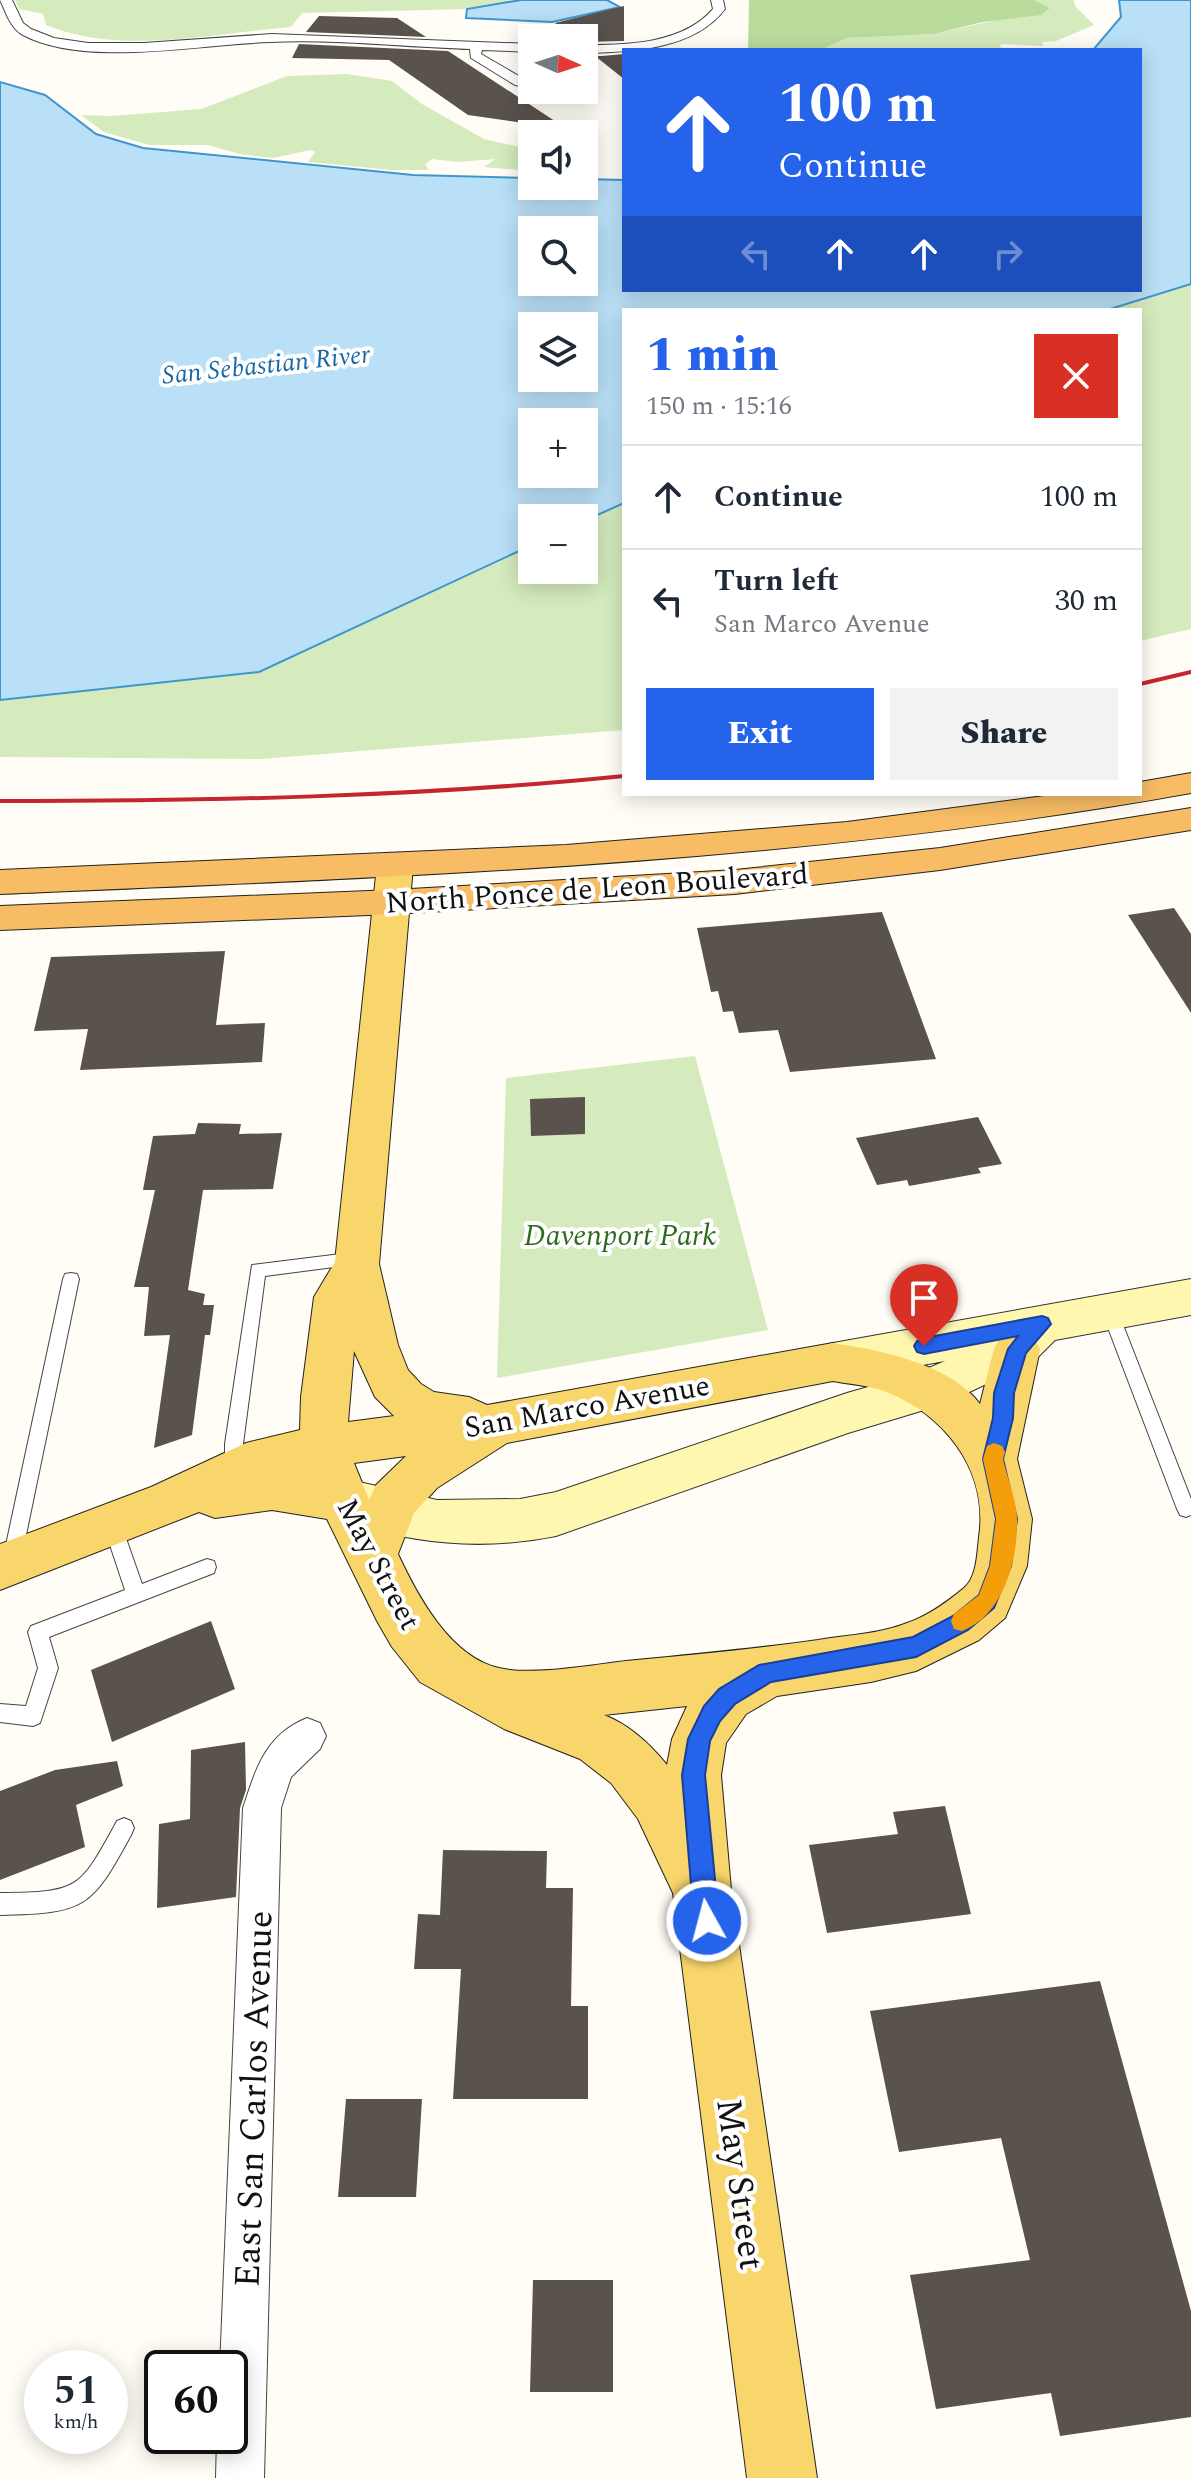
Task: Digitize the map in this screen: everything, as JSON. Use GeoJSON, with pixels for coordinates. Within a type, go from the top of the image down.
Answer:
{"type":"FeatureCollection","features":[{"type":"Feature","properties":{"kind":"highway"},"geometry":{"type":"LineString","coordinates":[[1142,792],[1191,783]]}},
{"type":"Feature","properties":{"kind":"highway","name":"North Ponce de Leon Boulevard"},"geometry":{"type":"LineString","coordinates":[[0,918],[394,884],[624,853],[786,840],[934,823],[1115,796]]}},
{"type":"Feature","properties":{"kind":"highway","name":"North Ponce de Leon Boulevard"},"geometry":{"type":"LineString","coordinates":[[0,882],[394,884],[749,881],[940,859],[1191,819]]}},
{"type":"Feature","properties":{"kind":"main road"},"geometry":{"type":"LineString","coordinates":[[394,884],[357,1261],[383,1373],[399,1394],[420,1408],[503,1423]]}},
{"type":"Feature","properties":{"kind":"main road"},"geometry":{"type":"LineString","coordinates":[[324,1446],[325,1397],[337,1297],[357,1261]]}},
{"type":"Feature","properties":{"kind":"main road","name":"San Marco Avenue"},"geometry":{"type":"LineString","coordinates":[[6,1565],[169,1502],[263,1458],[324,1446],[503,1423],[833,1362],[1030,1337],[1110,1312],[1191,1297]]}},
{"type":"Feature","properties":{"kind":"main road"},"geometry":{"type":"LineString","coordinates":[[169,1502],[272,1488],[368,1521],[520,1521],[556,1514],[847,1413],[927,1390],[1030,1337]]}},
{"type":"Feature","properties":{"kind":"main road"},"geometry":{"type":"LineString","coordinates":[[993,1459],[1003,1418],[1004,1393],[1030,1337]]}},
{"type":"Feature","properties":{"kind":"main road","name":"May Street"},"geometry":{"type":"LineString","coordinates":[[492,1694],[540,1695],[767,1672],[916,1646],[960,1623],[987,1601],[1001,1566],[1007,1519],[993,1459],[957,1409],[927,1390],[882,1370],[833,1362]]}},
{"type":"Feature","properties":{"kind":"main road"},"geometry":{"type":"LineString","coordinates":[[368,1521],[420,1473],[503,1423]]}},
{"type":"Feature","properties":{"kind":"main road","name":"May Street"},"geometry":{"type":"LineString","coordinates":[[324,1446],[368,1521],[395,1604],[411,1630],[439,1664],[523,1711],[598,1739],[631,1764],[658,1799],[702,1890]]}},
{"type":"Feature","properties":{"kind":"main road","name":"May Street"},"geometry":{"type":"LineString","coordinates":[[767,1672],[727,1696],[712,1714],[699,1739],[693,1775],[702,1890],[782,2478]]}},
{"type":"Feature","properties":{"kind":"street"},"geometry":{"type":"LineString","coordinates":[[6,0],[21,29],[42,39],[88,47],[138,47],[272,38],[518,47]]}},
{"type":"Feature","properties":{"kind":"street"},"geometry":{"type":"LineString","coordinates":[[598,48],[645,44],[688,33],[713,18],[719,9],[717,0]]}},
{"type":"Feature","properties":{"kind":"street"},"geometry":{"type":"LineString","coordinates":[[195,59],[221,48],[219,41]]}},
{"type":"Feature","properties":{"kind":"street"},"geometry":{"type":"LineString","coordinates":[[477,45],[475,55],[518,81]]}},
{"type":"Feature","properties":{"kind":"street"},"geometry":{"type":"LineString","coordinates":[[138,47],[139,55],[151,61]]}},
{"type":"Feature","properties":{"kind":"street","name":"East San Carlos Avenue"},"geometry":{"type":"LineString","coordinates":[[240,2478],[262,1808],[276,1766],[307,1736]]}},
{"type":"Feature","properties":{"kind":"lane"},"geometry":{"type":"LineString","coordinates":[[234,1472],[234,1444],[258,1270],[357,1261]]}},
{"type":"Feature","properties":{"kind":"lane"},"geometry":{"type":"LineString","coordinates":[[6,1565],[71,1279]]}},
{"type":"Feature","properties":{"kind":"lane"},"geometry":{"type":"LineString","coordinates":[[1110,1312],[1186,1509]]}},
{"type":"Feature","properties":{"kind":"lane"},"geometry":{"type":"LineString","coordinates":[[111,1522],[136,1595]]}},
{"type":"Feature","properties":{"kind":"lane"},"geometry":{"type":"LineString","coordinates":[[0,1713],[33,1716],[48,1668],[38,1632],[207,1567]]}},
{"type":"Feature","properties":{"kind":"lane"},"geometry":{"type":"LineString","coordinates":[[0,1904],[52,1903],[72,1899],[87,1890],[124,1828]]}},
{"type":"Feature","properties":{"kind":"green space"},"geometry":{"type":"Polygon","coordinates":[[[15,0],[521,0],[467,9],[302,13],[291,27],[136,41],[75,34],[46,25],[43,14],[19,9],[15,0]]]}},
{"type":"Feature","properties":{"kind":"green space"},"geometry":{"type":"Polygon","coordinates":[[[749,0],[1034,0],[1050,8],[1041,15],[983,22],[934,34],[847,38],[824,48],[748,48],[749,0]]]}},
{"type":"Feature","properties":{"kind":"green space"},"geometry":{"type":"Polygon","coordinates":[[[1034,0],[1074,0],[1075,6],[1094,25],[1056,41],[1041,42],[1044,46],[824,48],[847,38],[934,34],[1050,8],[1034,0]]]}},
{"type":"Feature","properties":{"kind":"green space"},"geometry":{"type":"Polygon","coordinates":[[[347,74],[392,81],[422,104],[484,139],[518,147],[518,170],[484,167],[495,159],[458,162],[432,159],[425,164],[429,170],[393,170],[308,162],[315,152],[310,150],[273,158],[240,154],[207,145],[149,145],[104,132],[81,115],[111,116],[201,109],[287,76],[347,74]]]}},
{"type":"Feature","properties":{"kind":"green space"},"geometry":{"type":"Polygon","coordinates":[[[1191,284],[1191,629],[1142,641],[1142,308],[1113,308],[1191,284]]]}},
{"type":"Feature","properties":{"kind":"green space"},"geometry":{"type":"Polygon","coordinates":[[[622,504],[622,730],[261,759],[0,757],[0,700],[259,672],[518,552],[518,584],[598,584],[598,515],[622,504]]]}},
{"type":"Feature","properties":{"kind":"green space","name":"Davenport Park"},"geometry":{"type":"Polygon","coordinates":[[[695,1056],[768,1330],[497,1378],[506,1078],[695,1056]]]}},
{"type":"Feature","properties":{"kind":"water"},"geometry":{"type":"Polygon","coordinates":[[[521,0],[607,0],[620,7],[552,22],[466,18],[467,9],[521,0]]]}},
{"type":"Feature","properties":{"kind":"water","name":"San Sebastian River"},"geometry":{"type":"Polygon","coordinates":[[[1119,0],[1191,0],[1191,284],[1113,308],[622,308],[622,504],[598,515],[598,504],[518,504],[518,552],[259,672],[0,700],[0,82],[45,95],[96,134],[143,148],[413,175],[518,178],[518,200],[598,200],[598,179],[622,180],[622,292],[1142,292],[1142,48],[1095,48],[1121,17],[1119,0]]]}},
{"type":"Feature","properties":{"kind":"building"},"geometry":{"type":"Polygon","coordinates":[[[624,6],[624,41],[598,42],[598,24],[555,23],[624,6]]]}},
{"type":"Feature","properties":{"kind":"building"},"geometry":{"type":"Polygon","coordinates":[[[319,16],[397,18],[426,37],[306,32],[319,16]]]}},
{"type":"Feature","properties":{"kind":"building"},"geometry":{"type":"Polygon","coordinates":[[[299,44],[448,51],[518,97],[518,104],[529,104],[553,120],[518,122],[468,115],[389,60],[292,58],[299,44]]]}},
{"type":"Feature","properties":{"kind":"building"},"geometry":{"type":"Polygon","coordinates":[[[622,54],[622,77],[598,58],[622,54]]]}},
{"type":"Feature","properties":{"kind":"building"},"geometry":{"type":"Polygon","coordinates":[[[1174,908],[1191,934],[1191,1013],[1128,915],[1174,908]]]}},
{"type":"Feature","properties":{"kind":"building"},"geometry":{"type":"Polygon","coordinates":[[[882,912],[936,1059],[790,1072],[778,1030],[739,1033],[733,1011],[723,1012],[718,991],[711,992],[697,928],[882,912]]]}},
{"type":"Feature","properties":{"kind":"building"},"geometry":{"type":"Polygon","coordinates":[[[225,951],[216,1025],[265,1023],[262,1062],[80,1070],[88,1029],[34,1031],[51,957],[225,951]]]}},
{"type":"Feature","properties":{"kind":"building"},"geometry":{"type":"Polygon","coordinates":[[[585,1097],[585,1134],[531,1136],[530,1099],[585,1097]]]}},
{"type":"Feature","properties":{"kind":"building"},"geometry":{"type":"Polygon","coordinates":[[[978,1117],[1002,1164],[978,1168],[981,1173],[909,1186],[907,1180],[877,1185],[856,1138],[978,1117]]]}},
{"type":"Feature","properties":{"kind":"building"},"geometry":{"type":"Polygon","coordinates":[[[198,1123],[241,1124],[239,1134],[282,1133],[273,1189],[203,1190],[188,1290],[205,1294],[203,1305],[214,1305],[210,1335],[205,1335],[192,1435],[154,1448],[170,1335],[144,1336],[149,1287],[134,1287],[155,1190],[143,1190],[153,1136],[195,1134],[198,1123]]]}},
{"type":"Feature","properties":{"kind":"building"},"geometry":{"type":"Polygon","coordinates":[[[211,1621],[235,1689],[112,1742],[91,1670],[211,1621]]]}},
{"type":"Feature","properties":{"kind":"building"},"geometry":{"type":"Polygon","coordinates":[[[245,1742],[246,1790],[240,1808],[236,1897],[157,1908],[159,1824],[190,1819],[191,1750],[245,1742]]]}},
{"type":"Feature","properties":{"kind":"building"},"geometry":{"type":"Polygon","coordinates":[[[117,1761],[123,1786],[76,1805],[85,1847],[0,1880],[0,1791],[55,1770],[117,1761]]]}},
{"type":"Feature","properties":{"kind":"building"},"geometry":{"type":"Polygon","coordinates":[[[945,1806],[971,1914],[827,1933],[809,1845],[898,1834],[893,1812],[945,1806]]]}},
{"type":"Feature","properties":{"kind":"building"},"geometry":{"type":"Polygon","coordinates":[[[443,1850],[547,1851],[546,1888],[573,1888],[571,2006],[588,2006],[588,2099],[453,2099],[461,1969],[414,1969],[418,1914],[440,1915],[443,1850]]]}},
{"type":"Feature","properties":{"kind":"building"},"geometry":{"type":"Polygon","coordinates":[[[1100,1981],[1191,2311],[1191,2417],[1060,2436],[1051,2393],[936,2409],[910,2275],[1030,2260],[1001,2138],[899,2152],[870,2011],[1100,1981]]]}},
{"type":"Feature","properties":{"kind":"building"},"geometry":{"type":"Polygon","coordinates":[[[346,2099],[422,2099],[416,2197],[338,2197],[346,2099]]]}},
{"type":"Feature","properties":{"kind":"building"},"geometry":{"type":"Polygon","coordinates":[[[533,2280],[613,2280],[613,2392],[530,2392],[533,2280]]]}},
{"type":"Feature","properties":{"kind":"railway"},"geometry":{"type":"LineString","coordinates":[[1142,684],[1191,672]]}},
{"type":"Feature","properties":{"kind":"railway"},"geometry":{"type":"LineString","coordinates":[[0,801],[312,796],[468,789],[622,776]]}},
{"type":"Feature","properties":{"kind":"slow traffic"},"geometry":{"type":"LineString","coordinates":[[962,1621],[987,1601],[1001,1566],[1007,1519],[994,1452]]}},
{"type":"Feature","properties":{"kind":"route"},"geometry":{"type":"LineString","coordinates":[[707,1921],[693,1775],[699,1739],[712,1714],[727,1696],[767,1672],[871,1657],[916,1646],[960,1623],[987,1601],[1001,1566],[1007,1519],[993,1459],[1003,1418],[1004,1393],[1017,1349],[1042,1324],[924,1346]]}}]}
